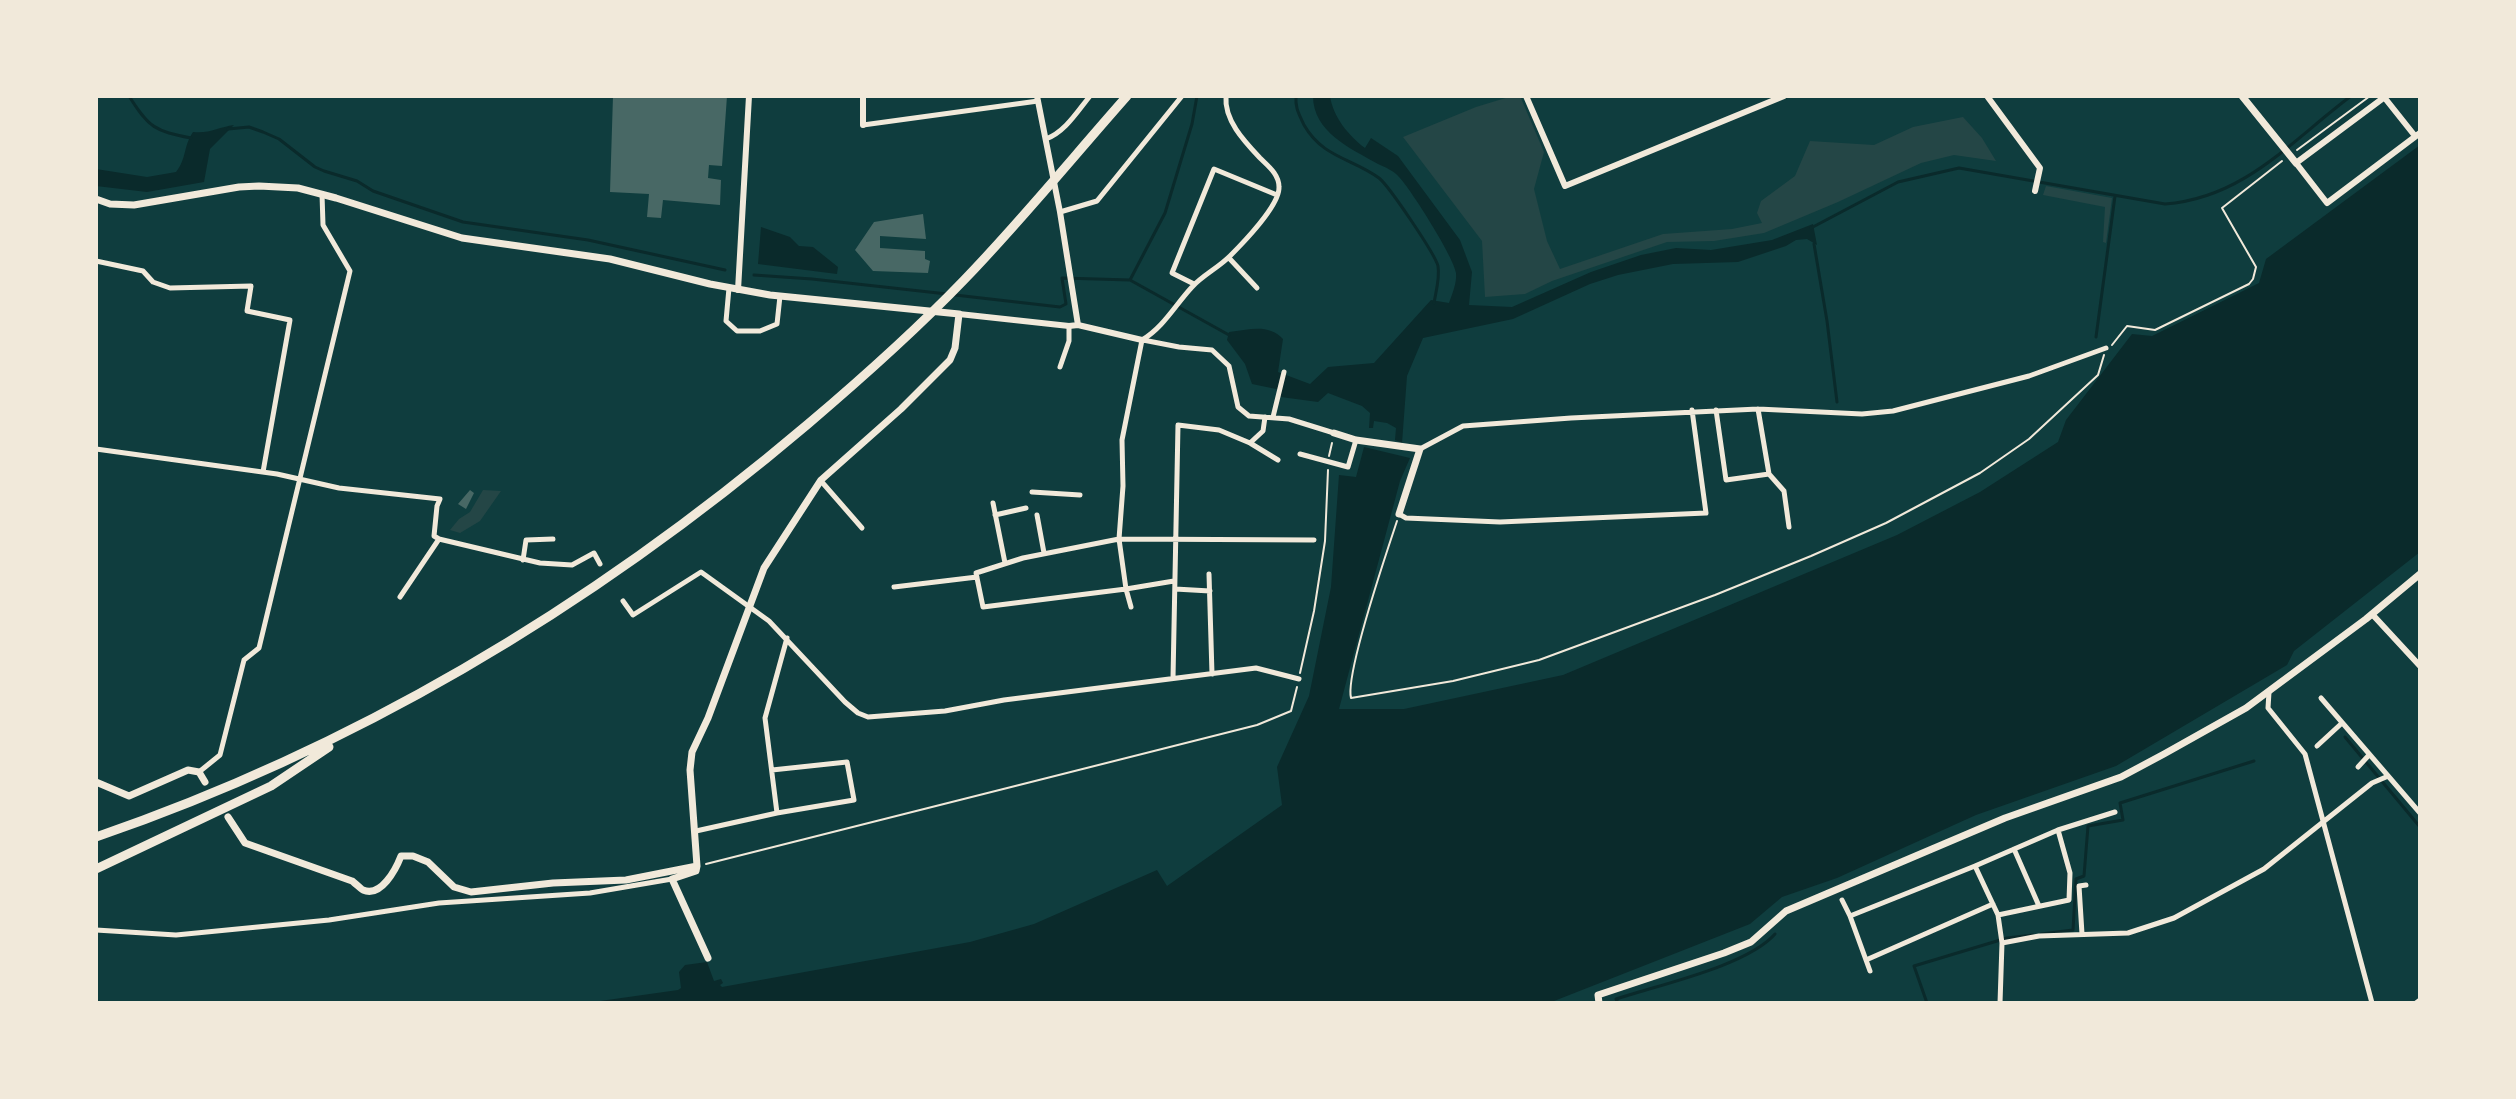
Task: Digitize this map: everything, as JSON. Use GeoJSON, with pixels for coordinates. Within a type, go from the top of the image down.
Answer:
{"type":"FeatureCollection","features":[{"type":"Feature","properties":{"kind":"highway"},"geometry":{"type":"LineString","coordinates":[[1074,156],[1120,96]]}},
{"type":"Feature","properties":{"kind":"highway"},"geometry":{"type":"LineString","coordinates":[[96,837],[263,772],[365,723],[485,656],[628,565],[772,455],[909,333],[963,282],[1127,96]]}},
{"type":"Feature","properties":{"kind":"highway"},"geometry":{"type":"LineString","coordinates":[[96,869],[271,786],[365,723]]}},
{"type":"Feature","properties":{"kind":"main road"},"geometry":{"type":"LineString","coordinates":[[2242,96],[2296,163]]}},
{"type":"Feature","properties":{"kind":"main road"},"geometry":{"type":"LineString","coordinates":[[96,200],[134,205],[259,186],[298,188],[462,238],[610,259],[734,289],[959,314],[955,348],[950,360],[901,409],[821,480],[768,561],[713,706],[692,752],[690,770],[697,866],[696,871],[672,879],[708,958]]}},
{"type":"Feature","properties":{"kind":"main road"},"geometry":{"type":"LineString","coordinates":[[1334,433],[1356,440],[1420,449],[1399,514]]}},
{"type":"Feature","properties":{"kind":"main road"},"geometry":{"type":"LineString","coordinates":[[1599,1003],[1598,995],[1751,942],[1786,911],[1850,883],[2005,818],[2121,777],[2246,708],[2372,614],[2420,574]]}},
{"type":"Feature","properties":{"kind":"main road"},"geometry":{"type":"LineString","coordinates":[[96,782],[129,796],[188,770],[199,772],[205,782]]}},
{"type":"Feature","properties":{"kind":"main road"},"geometry":{"type":"LineString","coordinates":[[228,817],[245,843],[352,881],[368,891],[377,889],[391,876],[401,856],[413,856],[428,862],[454,887],[471,892],[553,883],[626,880],[697,866]]}},
{"type":"Feature","properties":{"kind":"street"},"geometry":{"type":"LineString","coordinates":[[749,96],[734,289],[726,321],[737,331],[760,331],[777,324],[780,296]]}},
{"type":"Feature","properties":{"kind":"street"},"geometry":{"type":"LineString","coordinates":[[863,96],[863,125],[1038,99],[1078,325]]}},
{"type":"Feature","properties":{"kind":"street"},"geometry":{"type":"LineString","coordinates":[[1046,139],[1062,130],[1090,96]]}},
{"type":"Feature","properties":{"kind":"street"},"geometry":{"type":"LineString","coordinates":[[1060,212],[1097,201],[1182,96]]}},
{"type":"Feature","properties":{"kind":"street"},"geometry":{"type":"LineString","coordinates":[[1131,607],[1119,539],[1122,440],[1142,340],[1152,334],[1194,284],[1229,258],[1268,213],[1279,187],[1271,167],[1230,121],[1225,108],[1226,96]]}},
{"type":"Feature","properties":{"kind":"street"},"geometry":{"type":"LineString","coordinates":[[1526,96],[1565,186],[1784,96]]}},
{"type":"Feature","properties":{"kind":"street"},"geometry":{"type":"LineString","coordinates":[[1987,96],[2040,168],[2035,191]]}},
{"type":"Feature","properties":{"kind":"street"},"geometry":{"type":"LineString","coordinates":[[2385,96],[2418,134],[2327,203],[2296,163],[2385,96]]}},
{"type":"Feature","properties":{"kind":"street"},"geometry":{"type":"LineString","coordinates":[[1194,284],[1172,273],[1214,169],[1277,195]]}},
{"type":"Feature","properties":{"kind":"street"},"geometry":{"type":"LineString","coordinates":[[199,772],[220,755],[244,660],[259,648],[350,271],[323,225],[322,194]]}},
{"type":"Feature","properties":{"kind":"street"},"geometry":{"type":"LineString","coordinates":[[1229,258],[1257,288]]}},
{"type":"Feature","properties":{"kind":"street"},"geometry":{"type":"LineString","coordinates":[[96,261],[143,271],[153,282],[170,288],[251,286],[247,311],[290,320],[263,472]]}},
{"type":"Feature","properties":{"kind":"street"},"geometry":{"type":"LineString","coordinates":[[959,314],[1078,325],[1179,347],[1212,350],[1229,366],[1238,407],[1249,416],[1273,417],[1334,433]]}},
{"type":"Feature","properties":{"kind":"street"},"geometry":{"type":"LineString","coordinates":[[1060,367],[1069,341],[1069,326]]}},
{"type":"Feature","properties":{"kind":"street"},"geometry":{"type":"LineString","coordinates":[[1420,449],[1463,426],[1692,410],[1758,409],[1862,414],[1893,411],[2029,376],[2106,348]]}},
{"type":"Feature","properties":{"kind":"street"},"geometry":{"type":"LineString","coordinates":[[1273,417],[1284,372]]}},
{"type":"Feature","properties":{"kind":"street"},"geometry":{"type":"LineString","coordinates":[[1758,409],[1769,474],[1784,491],[1789,527]]}},
{"type":"Feature","properties":{"kind":"street"},"geometry":{"type":"LineString","coordinates":[[1399,514],[1406,518],[1500,522],[1706,513],[1692,410]]}},
{"type":"Feature","properties":{"kind":"street"},"geometry":{"type":"LineString","coordinates":[[1716,410],[1726,480],[1769,474]]}},
{"type":"Feature","properties":{"kind":"street"},"geometry":{"type":"LineString","coordinates":[[1250,443],[1263,431],[1265,417]]}},
{"type":"Feature","properties":{"kind":"street"},"geometry":{"type":"LineString","coordinates":[[1173,678],[1178,425],[1219,430],[1250,443],[1278,460]]}},
{"type":"Feature","properties":{"kind":"street"},"geometry":{"type":"LineString","coordinates":[[1300,454],[1348,467],[1356,440]]}},
{"type":"Feature","properties":{"kind":"street"},"geometry":{"type":"LineString","coordinates":[[96,449],[301,478],[339,488],[440,499],[434,536],[439,539],[523,560],[572,565],[594,553],[600,564]]}},
{"type":"Feature","properties":{"kind":"street"},"geometry":{"type":"LineString","coordinates":[[821,480],[862,528]]}},
{"type":"Feature","properties":{"kind":"street"},"geometry":{"type":"LineString","coordinates":[[1032,492],[1080,495]]}},
{"type":"Feature","properties":{"kind":"street"},"geometry":{"type":"LineString","coordinates":[[993,503],[1005,563]]}},
{"type":"Feature","properties":{"kind":"street"},"geometry":{"type":"LineString","coordinates":[[995,515],[1026,508]]}},
{"type":"Feature","properties":{"kind":"street"},"geometry":{"type":"LineString","coordinates":[[1037,515],[1044,554]]}},
{"type":"Feature","properties":{"kind":"street"},"geometry":{"type":"LineString","coordinates":[[400,597],[439,539]]}},
{"type":"Feature","properties":{"kind":"street"},"geometry":{"type":"LineString","coordinates":[[523,560],[526,540],[553,539]]}},
{"type":"Feature","properties":{"kind":"street"},"geometry":{"type":"LineString","coordinates":[[1175,581],[983,607],[976,573],[1005,563],[1119,539],[1314,540]]}},
{"type":"Feature","properties":{"kind":"street"},"geometry":{"type":"LineString","coordinates":[[623,601],[633,615],[701,572],[750,606],[787,638],[845,702],[868,717],[945,711],[1004,700],[1256,668],[1299,679]]}},
{"type":"Feature","properties":{"kind":"street"},"geometry":{"type":"LineString","coordinates":[[1209,574],[1212,674]]}},
{"type":"Feature","properties":{"kind":"street"},"geometry":{"type":"LineString","coordinates":[[894,587],[977,577]]}},
{"type":"Feature","properties":{"kind":"street"},"geometry":{"type":"LineString","coordinates":[[1174,589],[1210,591]]}},
{"type":"Feature","properties":{"kind":"street"},"geometry":{"type":"LineString","coordinates":[[2372,614],[2420,666]]}},
{"type":"Feature","properties":{"kind":"street"},"geometry":{"type":"LineString","coordinates":[[777,813],[765,718],[787,638]]}},
{"type":"Feature","properties":{"kind":"street"},"geometry":{"type":"LineString","coordinates":[[2270,691],[2268,708],[2305,754],[2372,1003]]}},
{"type":"Feature","properties":{"kind":"street"},"geometry":{"type":"LineString","coordinates":[[2321,698],[2420,813]]}},
{"type":"Feature","properties":{"kind":"street"},"geometry":{"type":"LineString","coordinates":[[2317,746],[2342,723]]}},
{"type":"Feature","properties":{"kind":"street"},"geometry":{"type":"LineString","coordinates":[[2358,767],[2369,755]]}},
{"type":"Feature","properties":{"kind":"street"},"geometry":{"type":"LineString","coordinates":[[696,831],[854,800],[847,762],[772,770]]}},
{"type":"Feature","properties":{"kind":"street"},"geometry":{"type":"LineString","coordinates":[[2002,943],[2039,936],[2128,933],[2174,918],[2264,869],[2372,783],[2386,777]]}},
{"type":"Feature","properties":{"kind":"street"},"geometry":{"type":"LineString","coordinates":[[1850,916],[2058,830],[2115,812]]}},
{"type":"Feature","properties":{"kind":"street"},"geometry":{"type":"LineString","coordinates":[[1998,915],[2069,900],[2070,873],[2058,830]]}},
{"type":"Feature","properties":{"kind":"street"},"geometry":{"type":"LineString","coordinates":[[2014,849],[2039,906]]}},
{"type":"Feature","properties":{"kind":"street"},"geometry":{"type":"LineString","coordinates":[[1975,866],[1998,915],[2002,943],[2000,1003]]}},
{"type":"Feature","properties":{"kind":"street"},"geometry":{"type":"LineString","coordinates":[[96,930],[176,935],[329,920],[439,903],[590,893],[672,879]]}},
{"type":"Feature","properties":{"kind":"street"},"geometry":{"type":"LineString","coordinates":[[2082,934],[2079,886],[2086,885]]}},
{"type":"Feature","properties":{"kind":"street"},"geometry":{"type":"LineString","coordinates":[[1842,900],[1870,971]]}},
{"type":"Feature","properties":{"kind":"street"},"geometry":{"type":"LineString","coordinates":[[1866,960],[1993,904]]}},
{"type":"Feature","properties":{"kind":"path"},"geometry":{"type":"LineString","coordinates":[[1399,514],[1355,660],[1349,691],[1351,698],[1453,681],[1539,660],[1811,556],[1886,523],[1980,473],[2029,439],[2098,375],[2106,348],[2127,326],[2155,330],[2249,284],[2256,267],[2222,208]]}},
{"type":"Feature","properties":{"kind":"path"},"geometry":{"type":"LineString","coordinates":[[697,866],[1257,725],[1291,711],[1314,611],[1325,541],[1328,463],[1334,433]]}},
{"type":"Feature","properties":{"kind":"shaded area"},"geometry":{"type":"Polygon","coordinates":[[[1313,96],[1330,96],[1334,111],[1343,125],[1365,148],[1371,138],[1398,156],[1460,240],[1472,272],[1469,305],[1512,307],[1591,272],[1641,255],[1676,248],[1711,250],[1772,240],[1813,224],[1817,245],[1807,239],[1796,240],[1738,262],[1673,264],[1618,275],[1590,284],[1513,319],[1423,338],[1407,376],[1402,443],[1395,440],[1396,428],[1387,423],[1374,421],[1373,428],[1369,428],[1370,413],[1362,406],[1328,393],[1318,402],[1281,397],[1281,390],[1252,384],[1245,364],[1227,340],[1229,332],[1251,329],[1265,329],[1277,334],[1283,339],[1278,372],[1310,384],[1328,367],[1374,363],[1431,300],[1449,303],[1452,296],[1456,277],[1454,265],[1405,184],[1395,173],[1335,138],[1319,120],[1313,96]]]}},
{"type":"Feature","properties":{"kind":"shaded area"},"geometry":{"type":"Polygon","coordinates":[[[1512,96],[1520,96],[1544,152],[1534,189],[1547,241],[1560,269],[1663,234],[1732,229],[1762,223],[1757,213],[1761,201],[1795,176],[1810,141],[1874,145],[1913,127],[1963,117],[1982,138],[1996,161],[1954,155],[1921,163],[1764,233],[1714,241],[1667,242],[1552,281],[1525,294],[1485,297],[1482,241],[1403,137],[1512,96]]]}},
{"type":"Feature","properties":{"kind":"shaded area"},"geometry":{"type":"Polygon","coordinates":[[[234,125],[210,149],[204,182],[147,192],[96,186],[96,169],[147,177],[176,172],[193,132],[234,125]]]}},
{"type":"Feature","properties":{"kind":"shaded area"},"geometry":{"type":"Polygon","coordinates":[[[2420,145],[2420,552],[2294,651],[2287,665],[2116,766],[1976,815],[1837,878],[1782,897],[1750,924],[1549,1003],[586,1003],[678,990],[681,988],[679,972],[685,965],[707,962],[714,981],[721,979],[722,987],[970,942],[1034,924],[1157,870],[1167,886],[1282,805],[1277,767],[1309,696],[1331,587],[1339,475],[1356,477],[1364,447],[1410,458],[1400,481],[1339,709],[1404,709],[1563,675],[1897,535],[1980,492],[2058,442],[2066,420],[2132,334],[2152,336],[2259,283],[2266,259],[2420,145]]]}},
{"type":"Feature","properties":{"kind":"shaded area"},"geometry":{"type":"Polygon","coordinates":[[[2046,186],[2112,198],[2106,243],[2103,242],[2105,207],[2043,195],[2046,186]]]}},
{"type":"Feature","properties":{"kind":"shaded area"},"geometry":{"type":"Polygon","coordinates":[[[761,227],[790,237],[799,246],[813,247],[838,267],[837,274],[758,264],[761,227]]]}},
{"type":"Feature","properties":{"kind":"shaded area"},"geometry":{"type":"Polygon","coordinates":[[[483,490],[501,491],[480,521],[460,533],[450,530],[470,512],[483,490]]]}},
{"type":"Feature","properties":{"kind":"building"},"geometry":{"type":"Polygon","coordinates":[[[613,96],[727,96],[722,166],[709,165],[708,178],[721,180],[720,205],[663,200],[661,218],[647,217],[649,194],[610,192],[613,96]]]}},
{"type":"Feature","properties":{"kind":"building"},"geometry":{"type":"Polygon","coordinates":[[[923,214],[926,239],[880,236],[880,248],[925,251],[925,259],[930,261],[928,273],[873,271],[855,250],[874,222],[923,214]]]}},
{"type":"Feature","properties":{"kind":"building"},"geometry":{"type":"Polygon","coordinates":[[[470,490],[474,493],[466,509],[458,504],[470,490]]]}},
{"type":"Feature","properties":{"kind":"waterway"},"geometry":{"type":"LineString","coordinates":[[129,96],[148,122],[169,133],[191,138]]}},
{"type":"Feature","properties":{"kind":"waterway"},"geometry":{"type":"LineString","coordinates":[[1130,280],[1165,213],[1192,124],[1197,96]]}},
{"type":"Feature","properties":{"kind":"waterway"},"geometry":{"type":"LineString","coordinates":[[1296,96],[1299,114],[1312,136],[1329,151],[1379,178],[1411,220],[1438,266],[1434,303]]}},
{"type":"Feature","properties":{"kind":"waterway"},"geometry":{"type":"LineString","coordinates":[[1811,228],[1898,182],[1959,168],[2165,204],[2193,199],[2219,191],[2265,165],[2351,96]]}},
{"type":"Feature","properties":{"kind":"waterway"},"geometry":{"type":"LineString","coordinates":[[228,129],[249,127],[263,132],[279,139],[315,167],[463,222],[588,240],[725,270]]}},
{"type":"Feature","properties":{"kind":"waterway"},"geometry":{"type":"LineString","coordinates":[[2096,337],[2115,196]]}},
{"type":"Feature","properties":{"kind":"waterway"},"geometry":{"type":"LineString","coordinates":[[1814,244],[1837,402]]}},
{"type":"Feature","properties":{"kind":"waterway"},"geometry":{"type":"LineString","coordinates":[[754,275],[947,294]]}},
{"type":"Feature","properties":{"kind":"waterway"},"geometry":{"type":"LineString","coordinates":[[955,295],[1060,307],[1066,304],[1062,278],[1130,280],[1229,335]]}},
{"type":"Feature","properties":{"kind":"waterway"},"geometry":{"type":"LineString","coordinates":[[2345,737],[2420,827]]}},
{"type":"Feature","properties":{"kind":"waterway"},"geometry":{"type":"LineString","coordinates":[[2041,934],[2073,930],[2076,879],[2084,876],[2088,826],[2123,820],[2120,803],[2254,761]]}},
{"type":"Feature","properties":{"kind":"waterway"},"geometry":{"type":"LineString","coordinates":[[1618,1003],[1616,999],[1744,956],[1775,934]]}},
{"type":"Feature","properties":{"kind":"waterway"},"geometry":{"type":"LineString","coordinates":[[1927,1003],[1914,966],[2007,938],[2033,935]]}}]}
